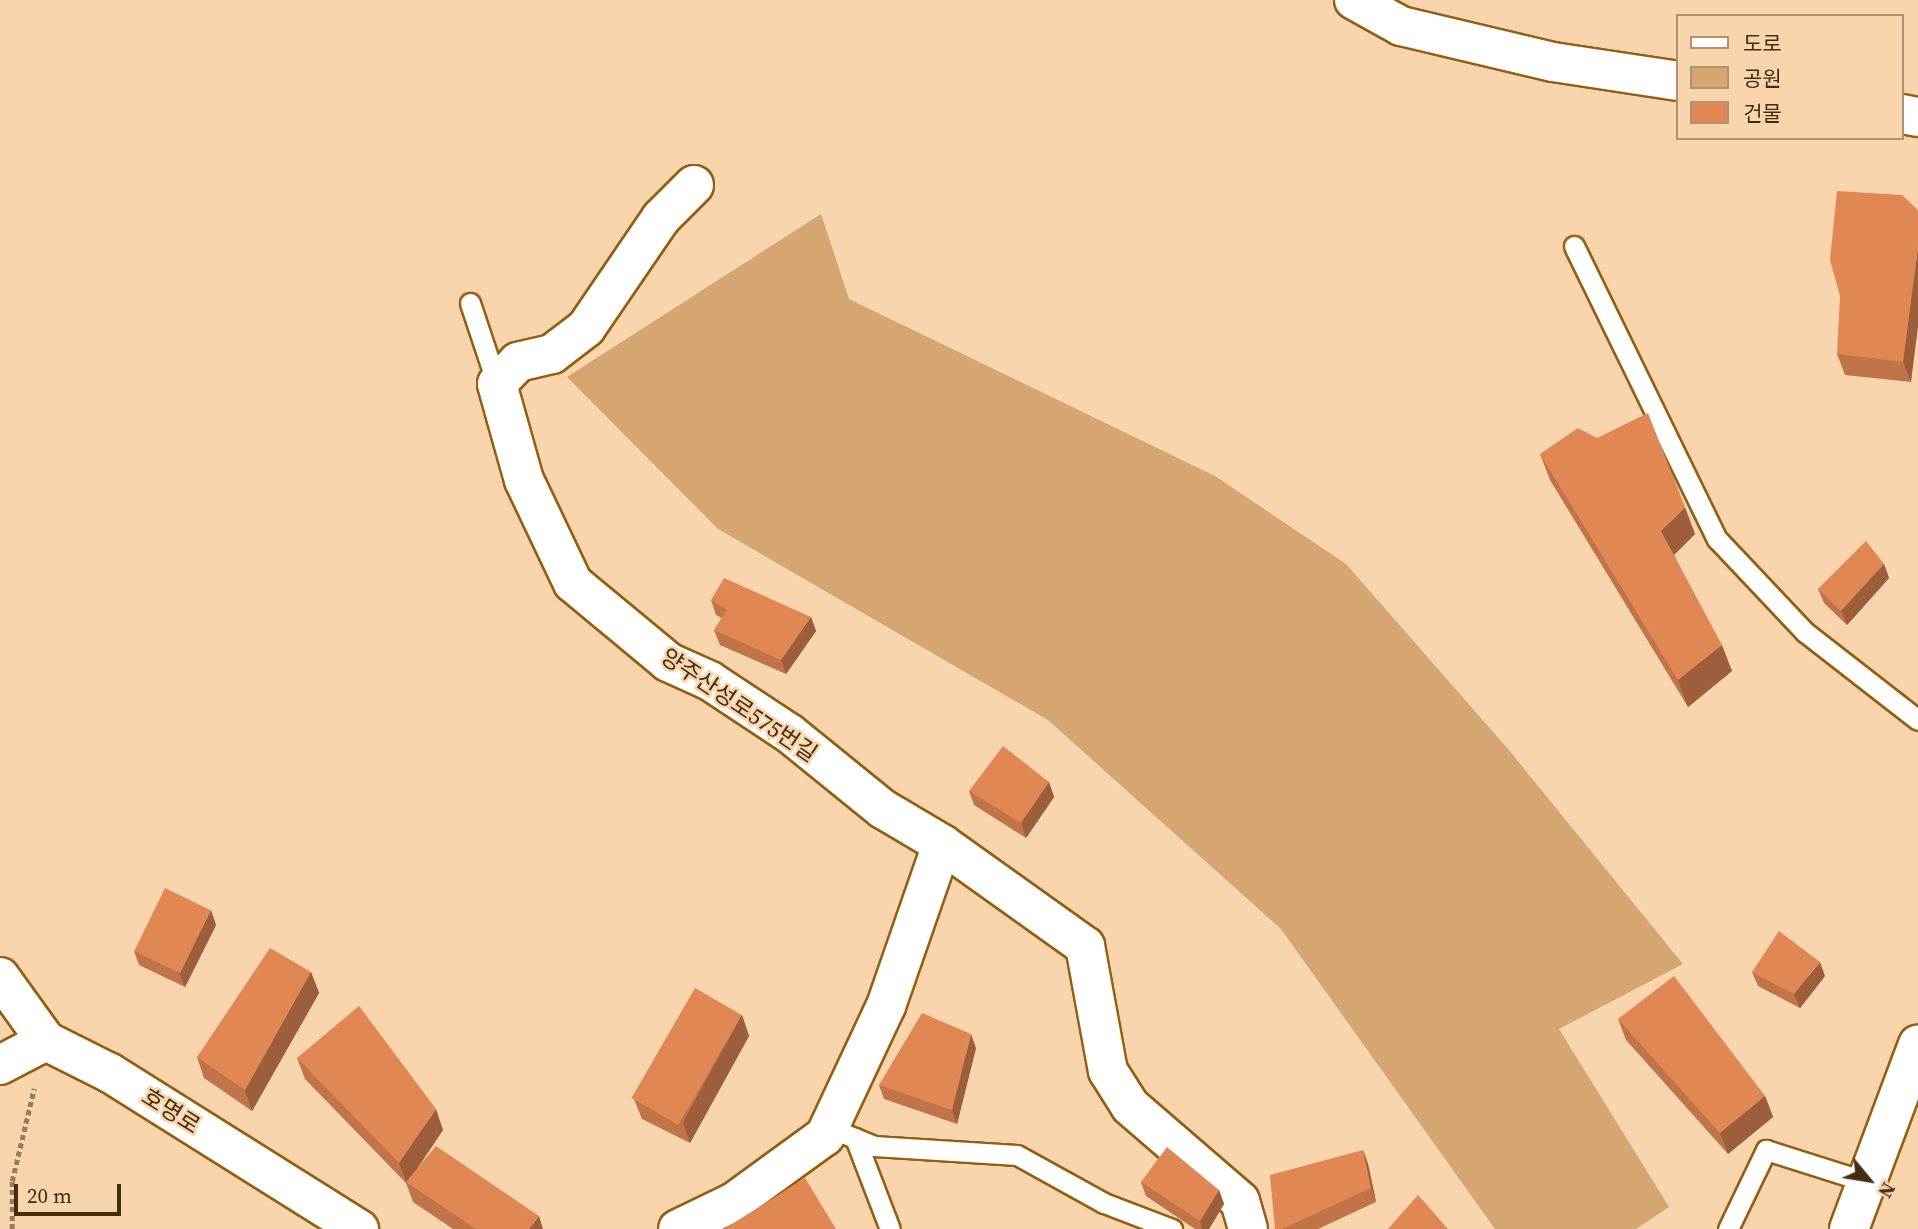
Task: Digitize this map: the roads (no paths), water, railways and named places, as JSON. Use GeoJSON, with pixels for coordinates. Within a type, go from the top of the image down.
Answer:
{"type":"FeatureCollection","features":[{"type":"Feature","properties":{"kind":"street"},"geometry":{"type":"LineString","coordinates":[[1354,0],[1401,26],[1553,62],[1676,81]]}},
{"type":"Feature","properties":{"kind":"street"},"geometry":{"type":"LineString","coordinates":[[497,384],[518,362],[552,354],[586,328],[654,227],[694,185]]}},
{"type":"Feature","properties":{"kind":"street","name":"양주산성로575번길"},"geometry":{"type":"LineString","coordinates":[[497,384],[524,480],[573,583],[668,662],[722,688],[883,809],[942,844],[1085,946],[1108,1072],[1130,1106],[1240,1201],[1248,1229]]}},
{"type":"Feature","properties":{"kind":"street"},"geometry":{"type":"LineString","coordinates":[[678,1229],[734,1202],[842,1133],[942,844]]}},
{"type":"Feature","properties":{"kind":"street","name":"호명로"},"geometry":{"type":"LineString","coordinates":[[0,977],[46,1041],[110,1073],[359,1229]]}},
{"type":"Feature","properties":{"kind":"street"},"geometry":{"type":"LineString","coordinates":[[0,1065],[46,1041]]}},
{"type":"Feature","properties":{"kind":"street"},"geometry":{"type":"LineString","coordinates":[[1849,1229],[1918,1044]]}},
{"type":"Feature","properties":{"kind":"lane"},"geometry":{"type":"LineString","coordinates":[[1574,246],[1717,539],[1805,632],[1918,720]]}},
{"type":"Feature","properties":{"kind":"lane"},"geometry":{"type":"LineString","coordinates":[[470,303],[497,384]]}},
{"type":"Feature","properties":{"kind":"lane"},"geometry":{"type":"LineString","coordinates":[[842,1133],[890,1229]]}},
{"type":"Feature","properties":{"kind":"lane"},"geometry":{"type":"LineString","coordinates":[[842,1133],[954,1156],[1017,1155],[1104,1203],[1172,1229]]}},
{"type":"Feature","properties":{"kind":"lane"},"geometry":{"type":"LineString","coordinates":[[1728,1229],[1766,1150],[1867,1182]]}}]}
